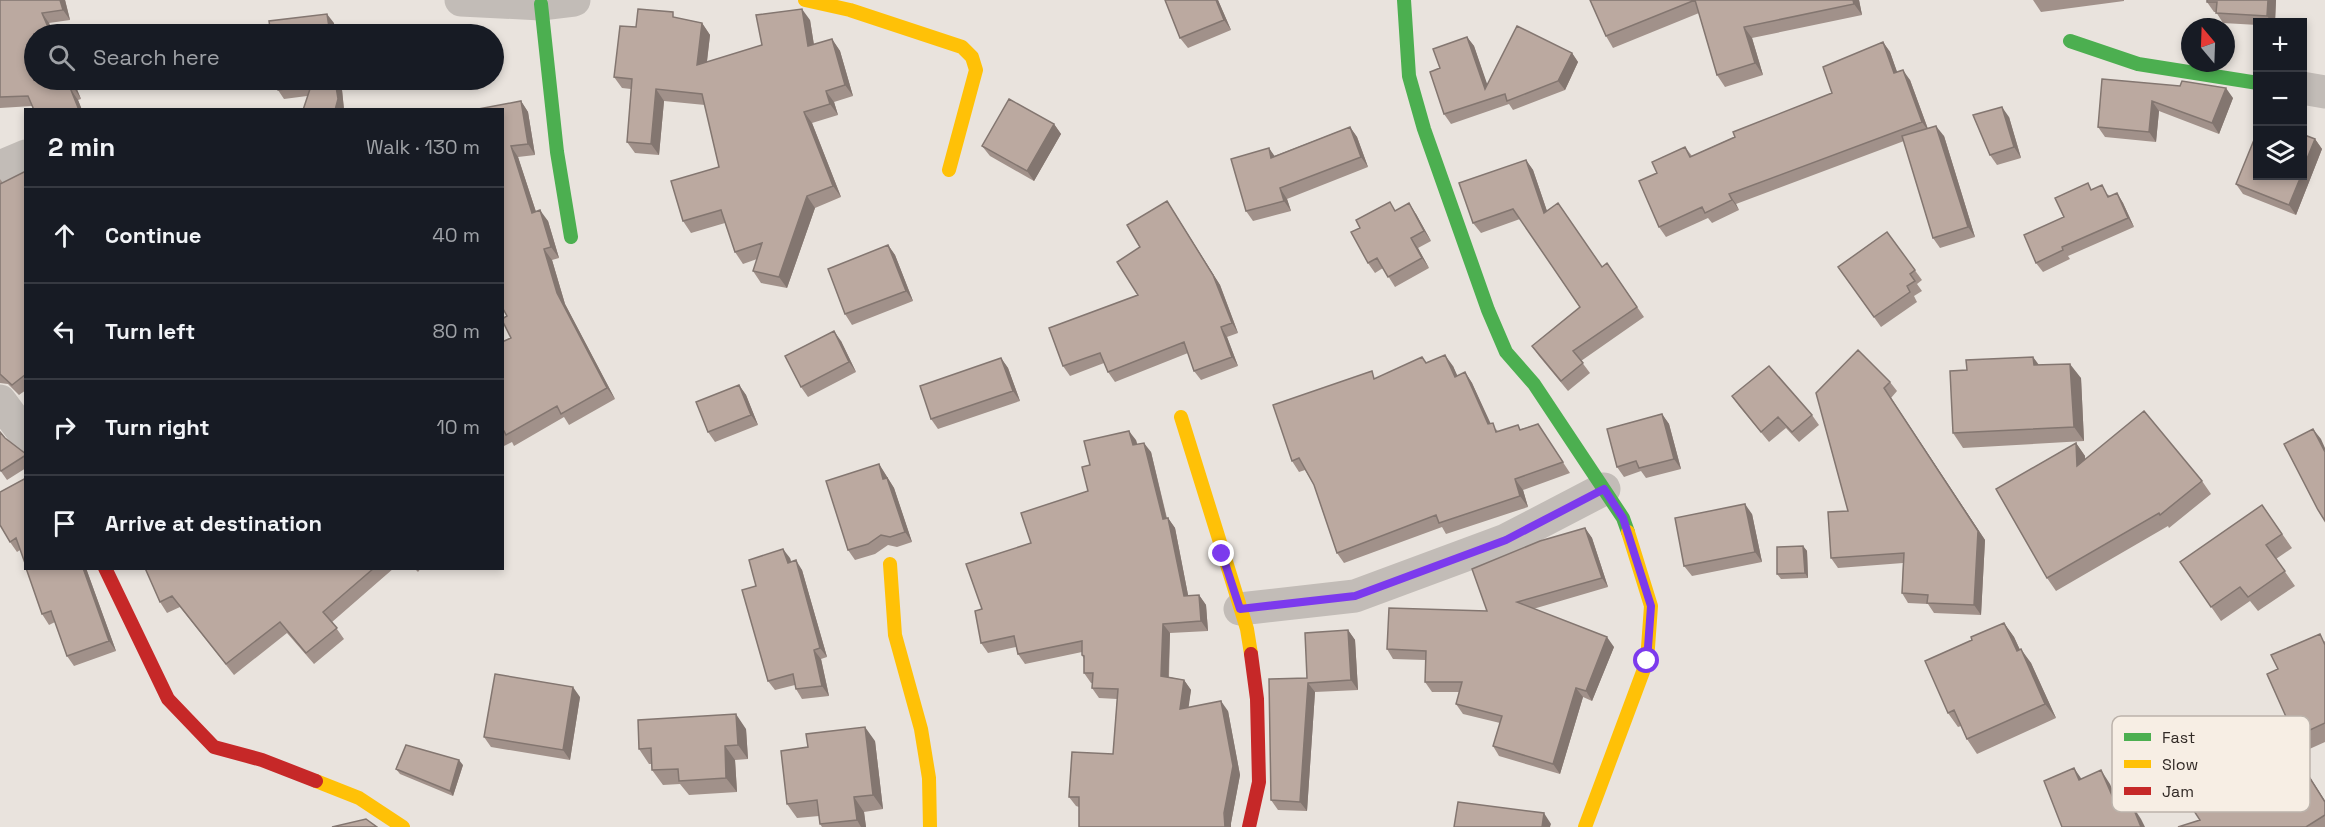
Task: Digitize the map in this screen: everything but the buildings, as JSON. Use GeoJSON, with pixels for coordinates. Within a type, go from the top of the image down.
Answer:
{"type":"FeatureCollection","features":[{"type":"Feature","properties":{"kind":"street"},"geometry":{"type":"LineString","coordinates":[[461,0],[541,4],[574,0]]}},
{"type":"Feature","properties":{"kind":"street"},"geometry":{"type":"LineString","coordinates":[[805,0],[850,10],[962,47],[972,57],[976,70],[949,170]]}},
{"type":"Feature","properties":{"kind":"street"},"geometry":{"type":"LineString","coordinates":[[1404,0],[1409,76],[1424,129],[1488,310],[1506,352],[1534,384],[1623,518],[1651,606],[1647,661],[1585,827]]}},
{"type":"Feature","properties":{"kind":"street"},"geometry":{"type":"LineString","coordinates":[[541,4],[557,152],[571,237]]}},
{"type":"Feature","properties":{"kind":"street"},"geometry":{"type":"LineString","coordinates":[[2070,41],[2138,64],[2253,81]]}},
{"type":"Feature","properties":{"kind":"street"},"geometry":{"type":"LineString","coordinates":[[2307,89],[2325,92]]}},
{"type":"Feature","properties":{"kind":"street"},"geometry":{"type":"LineString","coordinates":[[0,167],[24,157]]}},
{"type":"Feature","properties":{"kind":"street"},"geometry":{"type":"LineString","coordinates":[[0,401],[24,433]]}},
{"type":"Feature","properties":{"kind":"street"},"geometry":{"type":"LineString","coordinates":[[1181,417],[1247,629],[1257,699],[1259,782],[1249,827]]}},
{"type":"Feature","properties":{"kind":"street"},"geometry":{"type":"LineString","coordinates":[[1240,609],[1355,596],[1506,540],[1604,489]]}},
{"type":"Feature","properties":{"kind":"street"},"geometry":{"type":"LineString","coordinates":[[890,564],[896,635],[921,729],[929,778],[930,827]]}},
{"type":"Feature","properties":{"kind":"street"},"geometry":{"type":"LineString","coordinates":[[106,570],[168,699],[214,747],[262,760],[359,798],[403,827]]}},
{"type":"Feature","properties":{"kind":"traffic: fast"},"geometry":{"type":"LineString","coordinates":[[1404,0],[1409,76],[1424,129],[1488,310],[1506,352],[1534,384],[1623,518],[1628,532]]}},
{"type":"Feature","properties":{"kind":"traffic: fast"},"geometry":{"type":"LineString","coordinates":[[541,4],[557,152],[571,237]]}},
{"type":"Feature","properties":{"kind":"traffic: fast"},"geometry":{"type":"LineString","coordinates":[[2070,41],[2138,64],[2253,82]]}},
{"type":"Feature","properties":{"kind":"traffic: slow"},"geometry":{"type":"LineString","coordinates":[[805,0],[850,10],[962,47],[972,57],[976,70],[949,170]]}},
{"type":"Feature","properties":{"kind":"traffic: slow"},"geometry":{"type":"LineString","coordinates":[[1181,417],[1247,629],[1251,654]]}},
{"type":"Feature","properties":{"kind":"traffic: slow"},"geometry":{"type":"LineString","coordinates":[[1585,827],[1647,661],[1651,606],[1628,532]]}},
{"type":"Feature","properties":{"kind":"traffic: slow"},"geometry":{"type":"LineString","coordinates":[[890,564],[895,635],[921,729],[929,778],[930,827]]}},
{"type":"Feature","properties":{"kind":"traffic: slow"},"geometry":{"type":"LineString","coordinates":[[316,781],[359,798],[403,827]]}},
{"type":"Feature","properties":{"kind":"traffic: jam"},"geometry":{"type":"LineString","coordinates":[[106,570],[168,699],[214,747],[262,760],[316,781]]}},
{"type":"Feature","properties":{"kind":"traffic: jam"},"geometry":{"type":"LineString","coordinates":[[1249,827],[1259,782],[1257,699],[1251,654]]}},
{"type":"Feature","properties":{"kind":"route"},"geometry":{"type":"LineString","coordinates":[[1222,554],[1240,609],[1301,604],[1355,596],[1425,572],[1506,540],[1604,489],[1623,518],[1635,549],[1651,606],[1647,661]]}}]}
